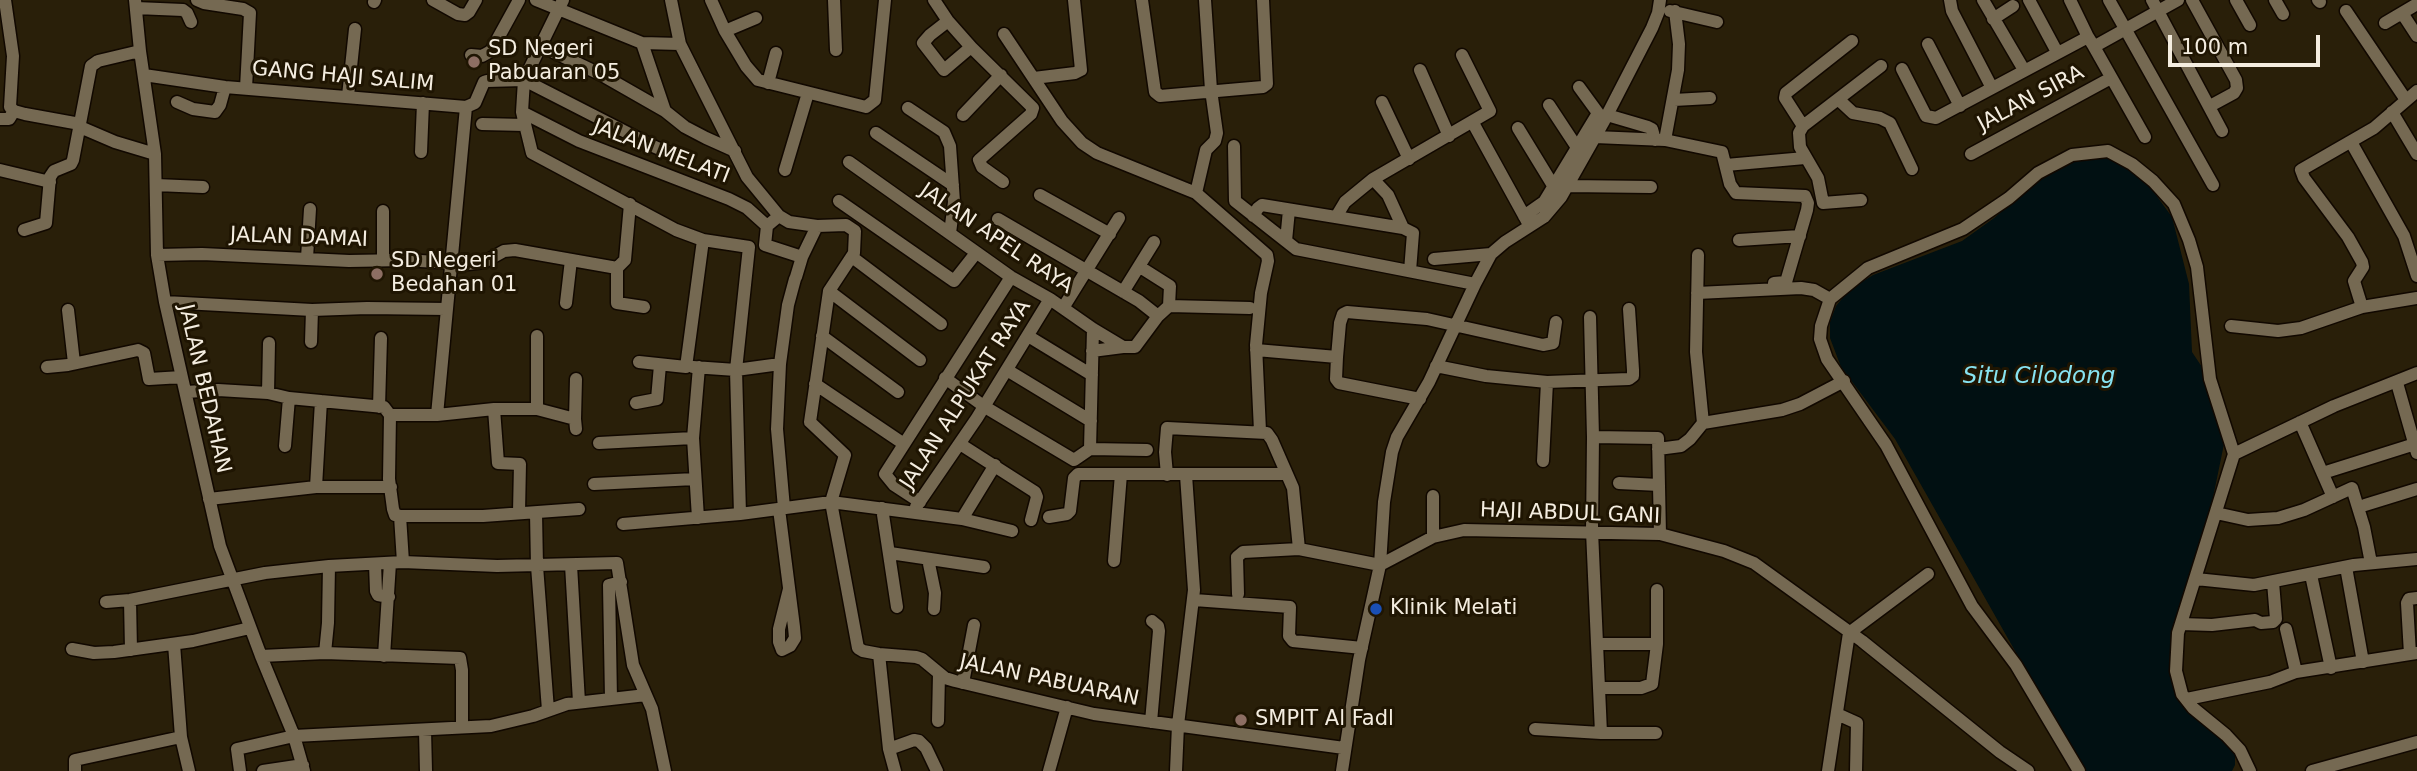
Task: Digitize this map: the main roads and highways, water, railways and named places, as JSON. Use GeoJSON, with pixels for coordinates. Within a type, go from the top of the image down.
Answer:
{"type":"FeatureCollection","features":[{"type":"Feature","properties":{"kind":"water","name":"Situ Cilodong"},"geometry":{"type":"Polygon","coordinates":[[[2109,154],[2140,173],[2172,217],[2189,284],[2192,352],[2202,367],[2224,444],[2174,663],[2192,710],[2235,753],[2232,771],[2083,771],[1895,439],[1841,367],[1830,338],[1830,322],[1836,306],[1849,290],[1873,275],[1962,241],[2041,178],[2065,163],[2109,154]]]}},
{"type":"Feature","properties":{"kind":"place","name":"SD Negeri Pabuaran 05"},"geometry":{"type":"Point","coordinates":[474,62]}},
{"type":"Feature","properties":{"kind":"place","name":"SD Negeri Bedahan 01"},"geometry":{"type":"Point","coordinates":[377,274]}},
{"type":"Feature","properties":{"kind":"place","name":"Klinik Melati"},"geometry":{"type":"Point","coordinates":[1376,609]}},
{"type":"Feature","properties":{"kind":"place","name":"SMPIT Al Fadl"},"geometry":{"type":"Point","coordinates":[1241,720]}}]}
